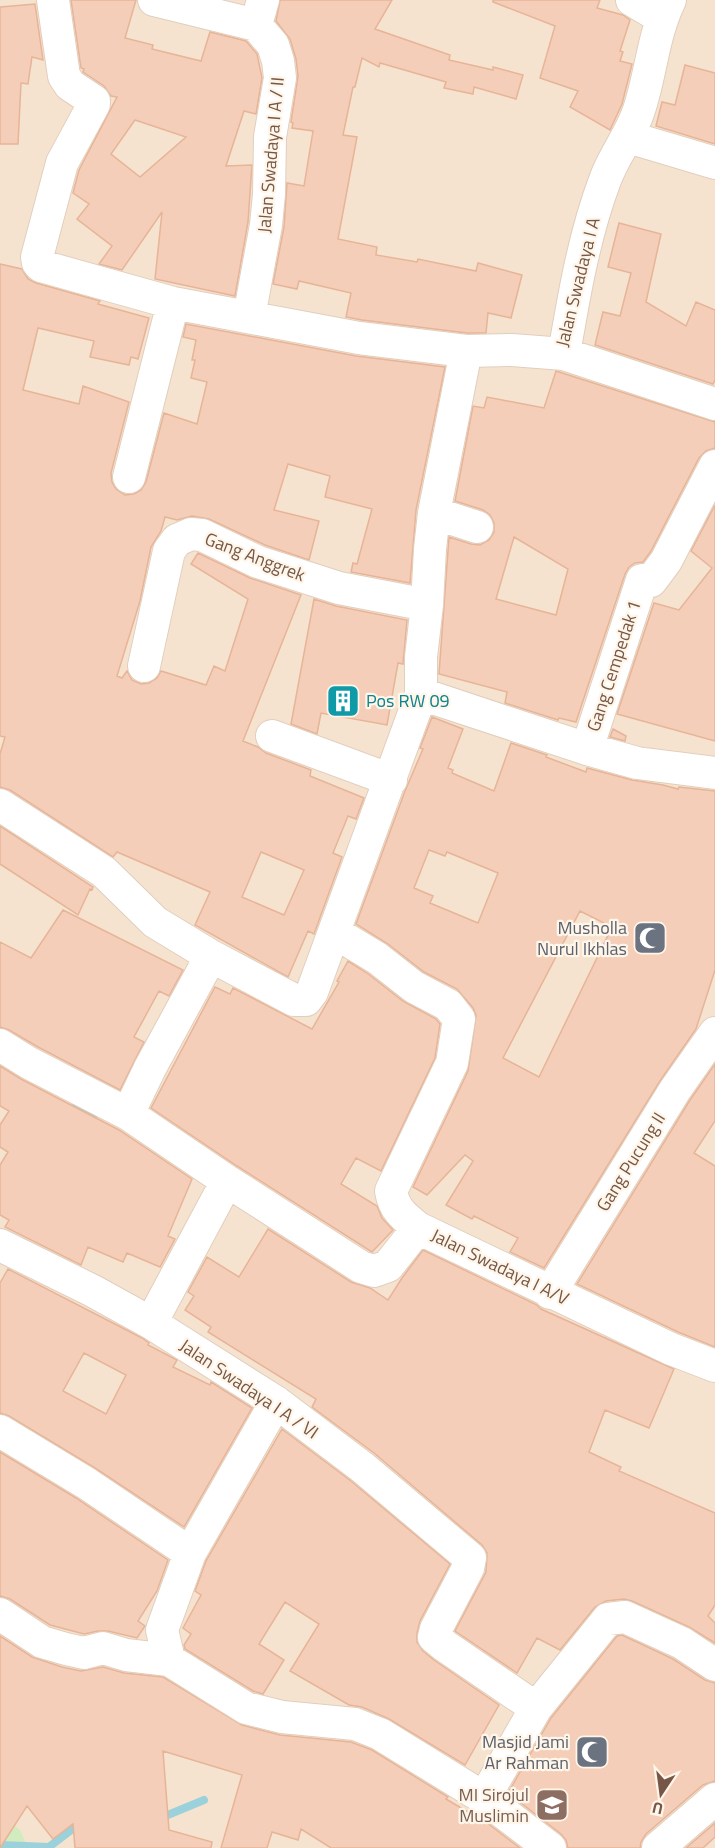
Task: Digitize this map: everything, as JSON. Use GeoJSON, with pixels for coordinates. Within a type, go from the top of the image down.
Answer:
{"type":"FeatureCollection","features":[{"type":"Feature","properties":{"kind":"street"},"geometry":{"type":"LineString","coordinates":[[0,805],[104,872],[155,922],[211,956],[294,1000],[306,1000],[312,992],[421,694],[421,657],[434,513],[466,351],[359,338],[172,303],[46,268],[38,263],[62,163],[94,104],[94,101],[70,85],[64,76],[53,0]]}},
{"type":"Feature","properties":{"kind":"street"},"geometry":{"type":"LineString","coordinates":[[154,0],[260,12]]}},
{"type":"Feature","properties":{"kind":"street"},"geometry":{"type":"LineString","coordinates":[[632,0],[666,9]]}},
{"type":"Feature","properties":{"kind":"street","name":"Jalan Swadaya I A"},"geometry":{"type":"LineString","coordinates":[[466,351],[512,350],[564,354],[578,272],[605,178],[628,137],[639,111],[666,9]]}},
{"type":"Feature","properties":{"kind":"street","name":"Jalan Swadaya I A / II"},"geometry":{"type":"LineString","coordinates":[[249,317],[266,225],[270,137],[279,78],[278,61],[260,12]]}},
{"type":"Feature","properties":{"kind":"street"},"geometry":{"type":"LineString","coordinates":[[628,137],[715,163]]}},
{"type":"Feature","properties":{"kind":"street"},"geometry":{"type":"LineString","coordinates":[[129,477],[172,303]]}},
{"type":"Feature","properties":{"kind":"street"},"geometry":{"type":"LineString","coordinates":[[564,354],[715,404]]}},
{"type":"Feature","properties":{"kind":"street","name":"Gang Cempedak 1"},"geometry":{"type":"LineString","coordinates":[[587,749],[642,580],[651,581],[666,561],[715,466]]}},
{"type":"Feature","properties":{"kind":"street"},"geometry":{"type":"LineString","coordinates":[[434,513],[477,526]]}},
{"type":"Feature","properties":{"kind":"street","name":"Gang Anggrek"},"geometry":{"type":"LineString","coordinates":[[144,666],[169,551],[177,540],[191,534],[202,535],[258,562],[339,588],[427,605]]}},
{"type":"Feature","properties":{"kind":"street"},"geometry":{"type":"LineString","coordinates":[[421,694],[587,749],[637,763],[715,773]]}},
{"type":"Feature","properties":{"kind":"street"},"geometry":{"type":"LineString","coordinates":[[272,736],[391,780]]}},
{"type":"Feature","properties":{"kind":"street"},"geometry":{"type":"LineString","coordinates":[[334,932],[377,958],[414,987],[447,1005],[459,1019],[452,1063],[391,1191],[392,1201],[398,1212],[418,1228]]}},
{"type":"Feature","properties":{"kind":"street"},"geometry":{"type":"LineString","coordinates":[[128,1114],[150,1068],[211,956]]}},
{"type":"Feature","properties":{"kind":"street","name":"Gang Pucung II"},"geometry":{"type":"LineString","coordinates":[[550,1293],[675,1090],[715,1033]]}},
{"type":"Feature","properties":{"kind":"street"},"geometry":{"type":"LineString","coordinates":[[0,1045],[29,1063],[128,1114],[227,1181],[151,1323]]}},
{"type":"Feature","properties":{"kind":"street","name":"Jalan Swadaya I A/V"},"geometry":{"type":"LineString","coordinates":[[227,1181],[361,1267],[374,1271],[388,1266],[418,1228],[550,1293],[671,1349],[715,1366]]}},
{"type":"Feature","properties":{"kind":"street","name":"Jalan Swadaya I A / VI"},"geometry":{"type":"LineString","coordinates":[[0,1245],[93,1291],[151,1323],[276,1402],[362,1467],[470,1558],[468,1568],[434,1637],[536,1708]]}},
{"type":"Feature","properties":{"kind":"street"},"geometry":{"type":"LineString","coordinates":[[169,1660],[162,1630],[190,1553],[276,1402]]}},
{"type":"Feature","properties":{"kind":"street"},"geometry":{"type":"LineString","coordinates":[[0,1431],[86,1483],[190,1553]]}},
{"type":"Feature","properties":{"kind":"street"},"geometry":{"type":"LineString","coordinates":[[0,1614],[42,1642],[84,1653],[103,1648],[126,1655],[169,1660],[246,1707],[282,1717],[355,1724],[380,1734],[484,1798],[550,1848]]}},
{"type":"Feature","properties":{"kind":"street"},"geometry":{"type":"LineString","coordinates":[[484,1798],[536,1708],[609,1619],[625,1617],[682,1643],[715,1665]]}},
{"type":"Feature","properties":{"kind":"street"},"geometry":{"type":"LineString","coordinates":[[658,1848],[715,1799]]}},
{"type":"Feature","properties":{"kind":"shaded area"},"geometry":{"type":"Polygon","coordinates":[[[0,0],[715,0],[715,1848],[0,1848],[0,0]]]}},
{"type":"Feature","properties":{"kind":"green space"},"geometry":{"type":"Polygon","coordinates":[[[0,1813],[20,1830],[28,1848],[0,1848],[0,1813]]]}},
{"type":"Feature","properties":{"kind":"building"},"geometry":{"type":"Polygon","coordinates":[[[71,0],[136,0],[125,38],[153,45],[152,49],[201,61],[210,32],[246,41],[257,54],[262,78],[256,114],[244,111],[226,166],[252,165],[248,222],[235,296],[155,279],[162,212],[122,270],[99,264],[112,246],[77,219],[89,204],[73,193],[79,170],[117,97],[111,96],[104,86],[83,72],[84,69],[81,68],[71,0]],[[135,120],[111,154],[140,177],[186,137],[135,120]]]}},
{"type":"Feature","properties":{"kind":"building"},"geometry":{"type":"Polygon","coordinates":[[[280,0],[392,0],[375,29],[450,55],[449,60],[493,70],[493,67],[523,75],[516,99],[474,87],[473,94],[444,88],[446,82],[380,63],[379,67],[362,58],[343,135],[357,137],[338,239],[377,247],[376,255],[417,262],[418,259],[476,271],[478,263],[522,275],[511,318],[488,313],[486,333],[467,333],[362,320],[346,317],[351,293],[299,281],[297,289],[273,284],[284,227],[287,183],[304,186],[313,131],[292,128],[298,76],[290,39],[276,21],[280,0]]]}},
{"type":"Feature","properties":{"kind":"building"},"geometry":{"type":"Polygon","coordinates":[[[493,0],[600,0],[597,8],[623,15],[630,20],[620,51],[623,52],[620,61],[632,64],[622,104],[610,130],[570,107],[578,91],[540,78],[555,26],[493,2],[493,0]]]}},
{"type":"Feature","properties":{"kind":"building"},"geometry":{"type":"Polygon","coordinates":[[[35,4],[43,60],[32,57],[28,84],[21,83],[18,144],[0,144],[0,7],[35,4]]]}},
{"type":"Feature","properties":{"kind":"building"},"geometry":{"type":"Polygon","coordinates":[[[685,65],[715,73],[715,144],[656,126],[662,102],[675,105],[685,65]]]}},
{"type":"Feature","properties":{"kind":"building"},"geometry":{"type":"Polygon","coordinates":[[[619,223],[661,234],[646,302],[686,326],[696,302],[715,310],[715,380],[713,384],[595,345],[603,312],[620,316],[631,273],[608,267],[619,223]]]}},
{"type":"Feature","properties":{"kind":"building"},"geometry":{"type":"Polygon","coordinates":[[[0,264],[22,269],[28,279],[36,283],[149,318],[138,359],[131,357],[129,365],[90,357],[94,341],[38,328],[23,390],[79,404],[83,386],[129,402],[111,473],[116,489],[125,495],[141,490],[146,482],[164,413],[197,424],[207,382],[191,378],[196,340],[183,337],[186,324],[356,356],[445,367],[416,510],[410,583],[351,572],[353,563],[357,564],[372,509],[325,497],[330,476],[288,464],[274,510],[319,521],[309,560],[265,545],[209,519],[192,516],[177,520],[165,517],[161,531],[151,547],[140,601],[117,676],[122,678],[127,671],[132,680],[141,684],[149,683],[157,678],[161,671],[206,685],[214,666],[225,671],[248,599],[191,564],[198,553],[250,578],[301,595],[243,741],[266,753],[311,770],[310,776],[364,798],[356,819],[348,816],[333,853],[342,857],[314,934],[308,931],[288,977],[195,925],[210,892],[117,852],[113,857],[10,790],[0,787],[0,754],[5,737],[0,736],[0,264]],[[261,852],[242,897],[284,915],[304,870],[261,852]]]}},
{"type":"Feature","properties":{"kind":"building"},"geometry":{"type":"Polygon","coordinates":[[[556,371],[715,422],[715,448],[706,451],[699,458],[651,551],[643,562],[629,567],[625,574],[576,722],[559,718],[558,720],[505,703],[507,692],[439,674],[449,537],[480,545],[489,540],[494,532],[494,523],[490,515],[483,510],[455,501],[473,406],[484,408],[487,397],[544,408],[556,371]],[[514,537],[496,599],[556,615],[568,569],[514,537]]]}},
{"type":"Feature","properties":{"kind":"building"},"geometry":{"type":"Polygon","coordinates":[[[715,505],[715,741],[617,714],[654,603],[679,610],[712,568],[691,551],[715,505]]]}},
{"type":"Feature","properties":{"kind":"building"},"geometry":{"type":"Polygon","coordinates":[[[314,599],[336,606],[407,620],[403,664],[398,663],[387,725],[321,713],[317,734],[291,724],[314,599]]]}},
{"type":"Feature","properties":{"kind":"building"},"geometry":{"type":"Polygon","coordinates":[[[432,717],[463,729],[448,768],[453,770],[452,773],[494,791],[511,743],[586,772],[587,768],[678,789],[679,787],[715,791],[715,970],[696,1029],[660,1081],[544,1268],[510,1252],[518,1238],[474,1216],[472,1219],[446,1205],[473,1161],[465,1155],[427,1195],[413,1187],[468,1071],[476,1015],[457,989],[424,972],[388,944],[356,924],[423,749],[420,748],[432,717]],[[429,850],[414,888],[433,896],[430,903],[478,923],[498,873],[447,852],[445,856],[429,850]],[[580,911],[503,1058],[539,1077],[612,927],[580,911]]]}},
{"type":"Feature","properties":{"kind":"building"},"geometry":{"type":"Polygon","coordinates":[[[613,729],[626,736],[625,741],[610,737],[613,729]]]}},
{"type":"Feature","properties":{"kind":"building"},"geometry":{"type":"Polygon","coordinates":[[[0,826],[93,887],[78,915],[0,864],[0,826]]]}},
{"type":"Feature","properties":{"kind":"building"},"geometry":{"type":"Polygon","coordinates":[[[63,910],[183,970],[169,996],[159,991],[134,1037],[144,1042],[120,1090],[0,1027],[0,942],[31,958],[63,910]]]}},
{"type":"Feature","properties":{"kind":"building"},"geometry":{"type":"Polygon","coordinates":[[[348,961],[403,1001],[436,1019],[440,1024],[435,1058],[381,1171],[356,1158],[341,1184],[377,1206],[382,1218],[393,1230],[372,1252],[151,1108],[215,987],[230,994],[233,988],[312,1029],[339,982],[337,981],[348,961]]]}},
{"type":"Feature","properties":{"kind":"building"},"geometry":{"type":"Polygon","coordinates":[[[715,1064],[715,1121],[694,1153],[715,1166],[715,1347],[577,1284],[690,1100],[715,1064]]]}},
{"type":"Feature","properties":{"kind":"building"},"geometry":{"type":"Polygon","coordinates":[[[0,1066],[119,1130],[192,1179],[168,1236],[175,1239],[160,1267],[127,1253],[123,1262],[88,1247],[81,1265],[5,1227],[9,1220],[0,1215],[0,1165],[8,1152],[0,1147],[0,1125],[9,1111],[0,1106],[0,1066]]]}},
{"type":"Feature","properties":{"kind":"building"},"geometry":{"type":"Polygon","coordinates":[[[268,1229],[351,1282],[370,1288],[388,1300],[423,1250],[541,1309],[674,1369],[649,1428],[605,1410],[589,1452],[621,1467],[619,1471],[715,1513],[715,1605],[708,1616],[715,1623],[715,1643],[689,1627],[624,1599],[606,1601],[595,1607],[560,1650],[537,1638],[517,1673],[455,1631],[486,1572],[487,1553],[482,1545],[374,1453],[312,1407],[316,1399],[208,1332],[211,1327],[185,1310],[194,1296],[188,1292],[207,1257],[239,1277],[268,1229]]]}},
{"type":"Feature","properties":{"kind":"building"},"geometry":{"type":"Polygon","coordinates":[[[8,1269],[142,1338],[149,1343],[148,1345],[177,1360],[173,1367],[210,1385],[211,1382],[252,1408],[184,1527],[95,1468],[9,1416],[0,1413],[0,1283],[8,1269]],[[84,1353],[63,1391],[106,1414],[126,1375],[84,1353]]]}},
{"type":"Feature","properties":{"kind":"building"},"geometry":{"type":"Polygon","coordinates":[[[282,1429],[351,1481],[450,1564],[420,1621],[417,1642],[423,1651],[434,1660],[499,1705],[465,1765],[389,1719],[362,1707],[349,1705],[290,1671],[319,1624],[285,1602],[259,1644],[284,1660],[263,1694],[253,1691],[185,1649],[184,1645],[191,1634],[183,1628],[201,1595],[195,1591],[206,1561],[282,1429]]]}},
{"type":"Feature","properties":{"kind":"building"},"geometry":{"type":"Polygon","coordinates":[[[0,1452],[76,1498],[168,1560],[157,1591],[138,1621],[145,1626],[137,1638],[108,1631],[84,1634],[50,1625],[10,1599],[0,1596],[0,1452]]]}},
{"type":"Feature","properties":{"kind":"building"},"geometry":{"type":"Polygon","coordinates":[[[622,1635],[673,1659],[705,1680],[715,1683],[715,1781],[703,1785],[646,1834],[640,1848],[568,1848],[561,1834],[508,1793],[551,1718],[617,1636],[622,1635]]]}},
{"type":"Feature","properties":{"kind":"building"},"geometry":{"type":"Polygon","coordinates":[[[0,1636],[32,1657],[62,1667],[81,1671],[103,1667],[124,1673],[163,1677],[242,1725],[280,1735],[351,1742],[372,1750],[448,1797],[446,1799],[478,1818],[478,1816],[520,1848],[331,1848],[301,1829],[298,1840],[272,1832],[267,1848],[221,1848],[242,1775],[163,1751],[169,1830],[212,1842],[211,1848],[75,1848],[73,1824],[53,1839],[27,1806],[0,1848],[0,1636]]]}},
{"type":"Feature","properties":{"kind":"building"},"geometry":{"type":"Polygon","coordinates":[[[715,1823],[715,1837],[703,1848],[686,1848],[715,1823]]]}},
{"type":"Feature","properties":{"kind":"waterway"},"geometry":{"type":"LineString","coordinates":[[76,1105],[94,1115]]}},
{"type":"Feature","properties":{"kind":"waterway"},"geometry":{"type":"LineString","coordinates":[[158,1819],[204,1800]]}},
{"type":"Feature","properties":{"kind":"waterway"},"geometry":{"type":"LineString","coordinates":[[0,1845],[49,1847],[71,1830],[82,1829]]}},
{"type":"Feature","properties":{"kind":"place","name":"Pos RW 09"},"geometry":{"type":"Point","coordinates":[343,701]}},
{"type":"Feature","properties":{"kind":"place","name":"Musholla Nurul Ikhlas"},"geometry":{"type":"Point","coordinates":[650,938]}},
{"type":"Feature","properties":{"kind":"place","name":"Masjid Jami Ar Rahman"},"geometry":{"type":"Point","coordinates":[592,1752]}},
{"type":"Feature","properties":{"kind":"place","name":"MI Sirojul Muslimin"},"geometry":{"type":"Point","coordinates":[552,1805]}}]}
